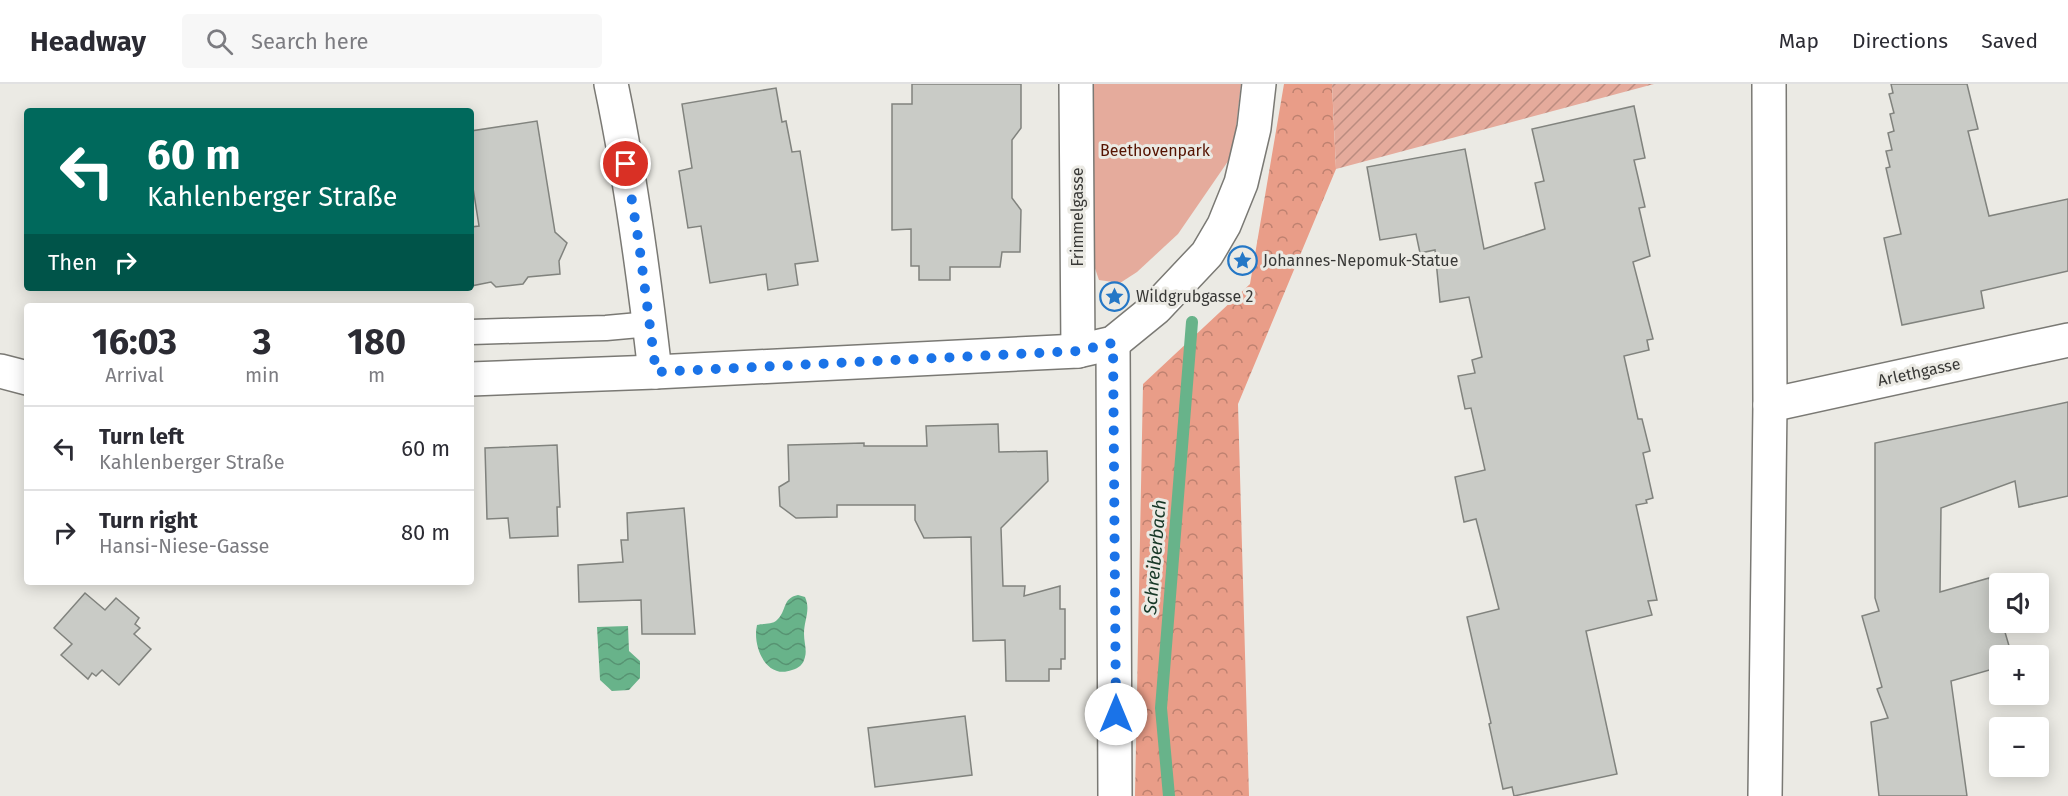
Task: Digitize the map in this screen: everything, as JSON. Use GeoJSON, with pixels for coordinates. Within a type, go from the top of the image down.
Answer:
{"type":"FeatureCollection","features":[{"type":"Feature","properties":{"kind":"street"},"geometry":{"type":"LineString","coordinates":[[610,84],[625,156],[656,372]]}},
{"type":"Feature","properties":{"kind":"street","name":"Frimmelgasse"},"geometry":{"type":"LineString","coordinates":[[1076,84],[1078,351]]}},
{"type":"Feature","properties":{"kind":"street"},"geometry":{"type":"LineString","coordinates":[[474,379],[1078,351],[1113,343],[1156,308],[1207,254],[1224,225],[1241,183],[1254,128],[1259,84]]}},
{"type":"Feature","properties":{"kind":"street"},"geometry":{"type":"LineString","coordinates":[[1765,796],[1770,405],[1769,84]]}},
{"type":"Feature","properties":{"kind":"street","name":"Arlethgasse"},"geometry":{"type":"LineString","coordinates":[[1770,405],[2068,340]]}},
{"type":"Feature","properties":{"kind":"street"},"geometry":{"type":"LineString","coordinates":[[1113,343],[1115,796]]}},
{"type":"Feature","properties":{"kind":"street"},"geometry":{"type":"LineString","coordinates":[[0,371],[24,377]]}},
{"type":"Feature","properties":{"kind":"lane"},"geometry":{"type":"LineString","coordinates":[[474,332],[606,328],[650,324]]}},
{"type":"Feature","properties":{"kind":"green space","name":"Beethovenpark"},"geometry":{"type":"Polygon","coordinates":[[[1089,84],[1241,84],[1233,154],[1178,234],[1137,272],[1120,283],[1099,280],[1089,251],[1089,84]]]}},
{"type":"Feature","properties":{"kind":"green space"},"geometry":{"type":"Polygon","coordinates":[[[1284,84],[1332,84],[1336,169],[1238,404],[1249,796],[1135,796],[1143,384],[1250,284],[1284,84]]]}},
{"type":"Feature","properties":{"kind":"green space"},"geometry":{"type":"Polygon","coordinates":[[[1332,84],[1654,84],[1336,169],[1332,84]]]}},
{"type":"Feature","properties":{"kind":"water"},"geometry":{"type":"Polygon","coordinates":[[[798,595],[805,597],[807,602],[804,660],[794,669],[783,672],[775,670],[768,666],[759,651],[757,625],[775,622],[789,599],[798,595]]]}},
{"type":"Feature","properties":{"kind":"water"},"geometry":{"type":"Polygon","coordinates":[[[628,626],[629,651],[640,661],[640,678],[629,690],[612,691],[600,680],[597,627],[628,626]]]}},
{"type":"Feature","properties":{"kind":"building"},"geometry":{"type":"Polygon","coordinates":[[[912,84],[1021,84],[1021,128],[1012,140],[1012,198],[1021,210],[1020,252],[1002,252],[1000,267],[950,267],[950,280],[919,280],[919,266],[911,266],[911,229],[892,230],[892,104],[912,104],[912,84]]]}},
{"type":"Feature","properties":{"kind":"building"},"geometry":{"type":"Polygon","coordinates":[[[1891,84],[1967,84],[1978,129],[1968,131],[1989,216],[2068,199],[2068,271],[1981,291],[1984,308],[1902,325],[1884,238],[1901,234],[1886,168],[1890,167],[1886,151],[1892,150],[1888,133],[1894,131],[1890,114],[1894,113],[1889,94],[1893,93],[1891,84]]]}},
{"type":"Feature","properties":{"kind":"building"},"geometry":{"type":"Polygon","coordinates":[[[776,88],[782,122],[786,121],[792,152],[800,151],[818,261],[795,264],[798,285],[768,290],[766,274],[710,283],[701,226],[688,228],[679,171],[692,168],[682,104],[776,88]]]}},
{"type":"Feature","properties":{"kind":"building"},"geometry":{"type":"Polygon","coordinates":[[[1634,106],[1645,158],[1634,160],[1645,207],[1639,208],[1650,256],[1633,262],[1653,339],[1647,340],[1649,350],[1624,356],[1638,419],[1642,419],[1650,451],[1643,453],[1653,498],[1646,500],[1647,503],[1636,505],[1657,600],[1648,601],[1652,615],[1586,631],[1617,774],[1514,796],[1512,787],[1503,789],[1467,617],[1499,609],[1476,519],[1464,522],[1455,477],[1485,470],[1471,408],[1465,409],[1458,376],[1475,373],[1472,360],[1482,357],[1469,297],[1440,302],[1435,250],[1420,253],[1416,234],[1380,240],[1367,167],[1465,149],[1484,249],[1545,229],[1535,183],[1544,181],[1532,129],[1634,106]]]}},
{"type":"Feature","properties":{"kind":"building"},"geometry":{"type":"Polygon","coordinates":[[[537,121],[555,232],[567,243],[559,261],[560,274],[528,277],[523,284],[496,287],[491,282],[474,285],[474,227],[479,226],[474,194],[474,131],[537,121]]]}},
{"type":"Feature","properties":{"kind":"building"},"geometry":{"type":"Polygon","coordinates":[[[2068,402],[2068,496],[2019,507],[2015,481],[1941,508],[1940,592],[1989,578],[1989,633],[2005,633],[2009,645],[1989,645],[1989,670],[1951,681],[1967,796],[1879,796],[1871,722],[1888,718],[1877,689],[1882,687],[1862,616],[1879,611],[1875,598],[1875,443],[2068,402]]]}},
{"type":"Feature","properties":{"kind":"building"},"geometry":{"type":"Polygon","coordinates":[[[998,424],[999,452],[1047,451],[1048,481],[1001,528],[1003,586],[1025,586],[1024,596],[1060,586],[1060,609],[1065,609],[1065,659],[1061,659],[1061,669],[1049,669],[1049,681],[1006,681],[1005,640],[973,641],[971,537],[924,538],[915,520],[915,505],[837,505],[837,517],[796,518],[780,506],[779,487],[789,481],[788,445],[864,443],[864,446],[927,446],[926,426],[998,424]]]}},
{"type":"Feature","properties":{"kind":"building"},"geometry":{"type":"Polygon","coordinates":[[[557,445],[560,507],[557,507],[558,536],[510,538],[508,518],[487,519],[485,448],[557,445]]]}},
{"type":"Feature","properties":{"kind":"building"},"geometry":{"type":"Polygon","coordinates":[[[684,508],[695,634],[642,634],[641,600],[579,602],[578,565],[623,562],[621,540],[628,540],[627,513],[684,508]]]}},
{"type":"Feature","properties":{"kind":"building"},"geometry":{"type":"Polygon","coordinates":[[[85,593],[105,610],[116,598],[139,618],[135,624],[140,628],[134,634],[151,649],[119,685],[102,670],[96,676],[92,673],[88,679],[61,655],[72,644],[54,628],[85,593]]]}},
{"type":"Feature","properties":{"kind":"building"},"geometry":{"type":"Polygon","coordinates":[[[965,716],[972,775],[875,787],[868,728],[965,716]]]}},
{"type":"Feature","properties":{"kind":"waterway","name":"Schreiberbach"},"geometry":{"type":"LineString","coordinates":[[1169,796],[1161,708],[1192,322]]}},
{"type":"Feature","properties":{"kind":"place","name":"Johannes-Nepomuk-Statue"},"geometry":{"type":"Point","coordinates":[1242,260]}},
{"type":"Feature","properties":{"kind":"place","name":"Wildgrubgasse 2"},"geometry":{"type":"Point","coordinates":[1115,296]}},
{"type":"Feature","properties":{"kind":"route"},"geometry":{"type":"LineString","coordinates":[[626,164],[656,372],[1078,351],[1113,343],[1116,714]]}}]}
